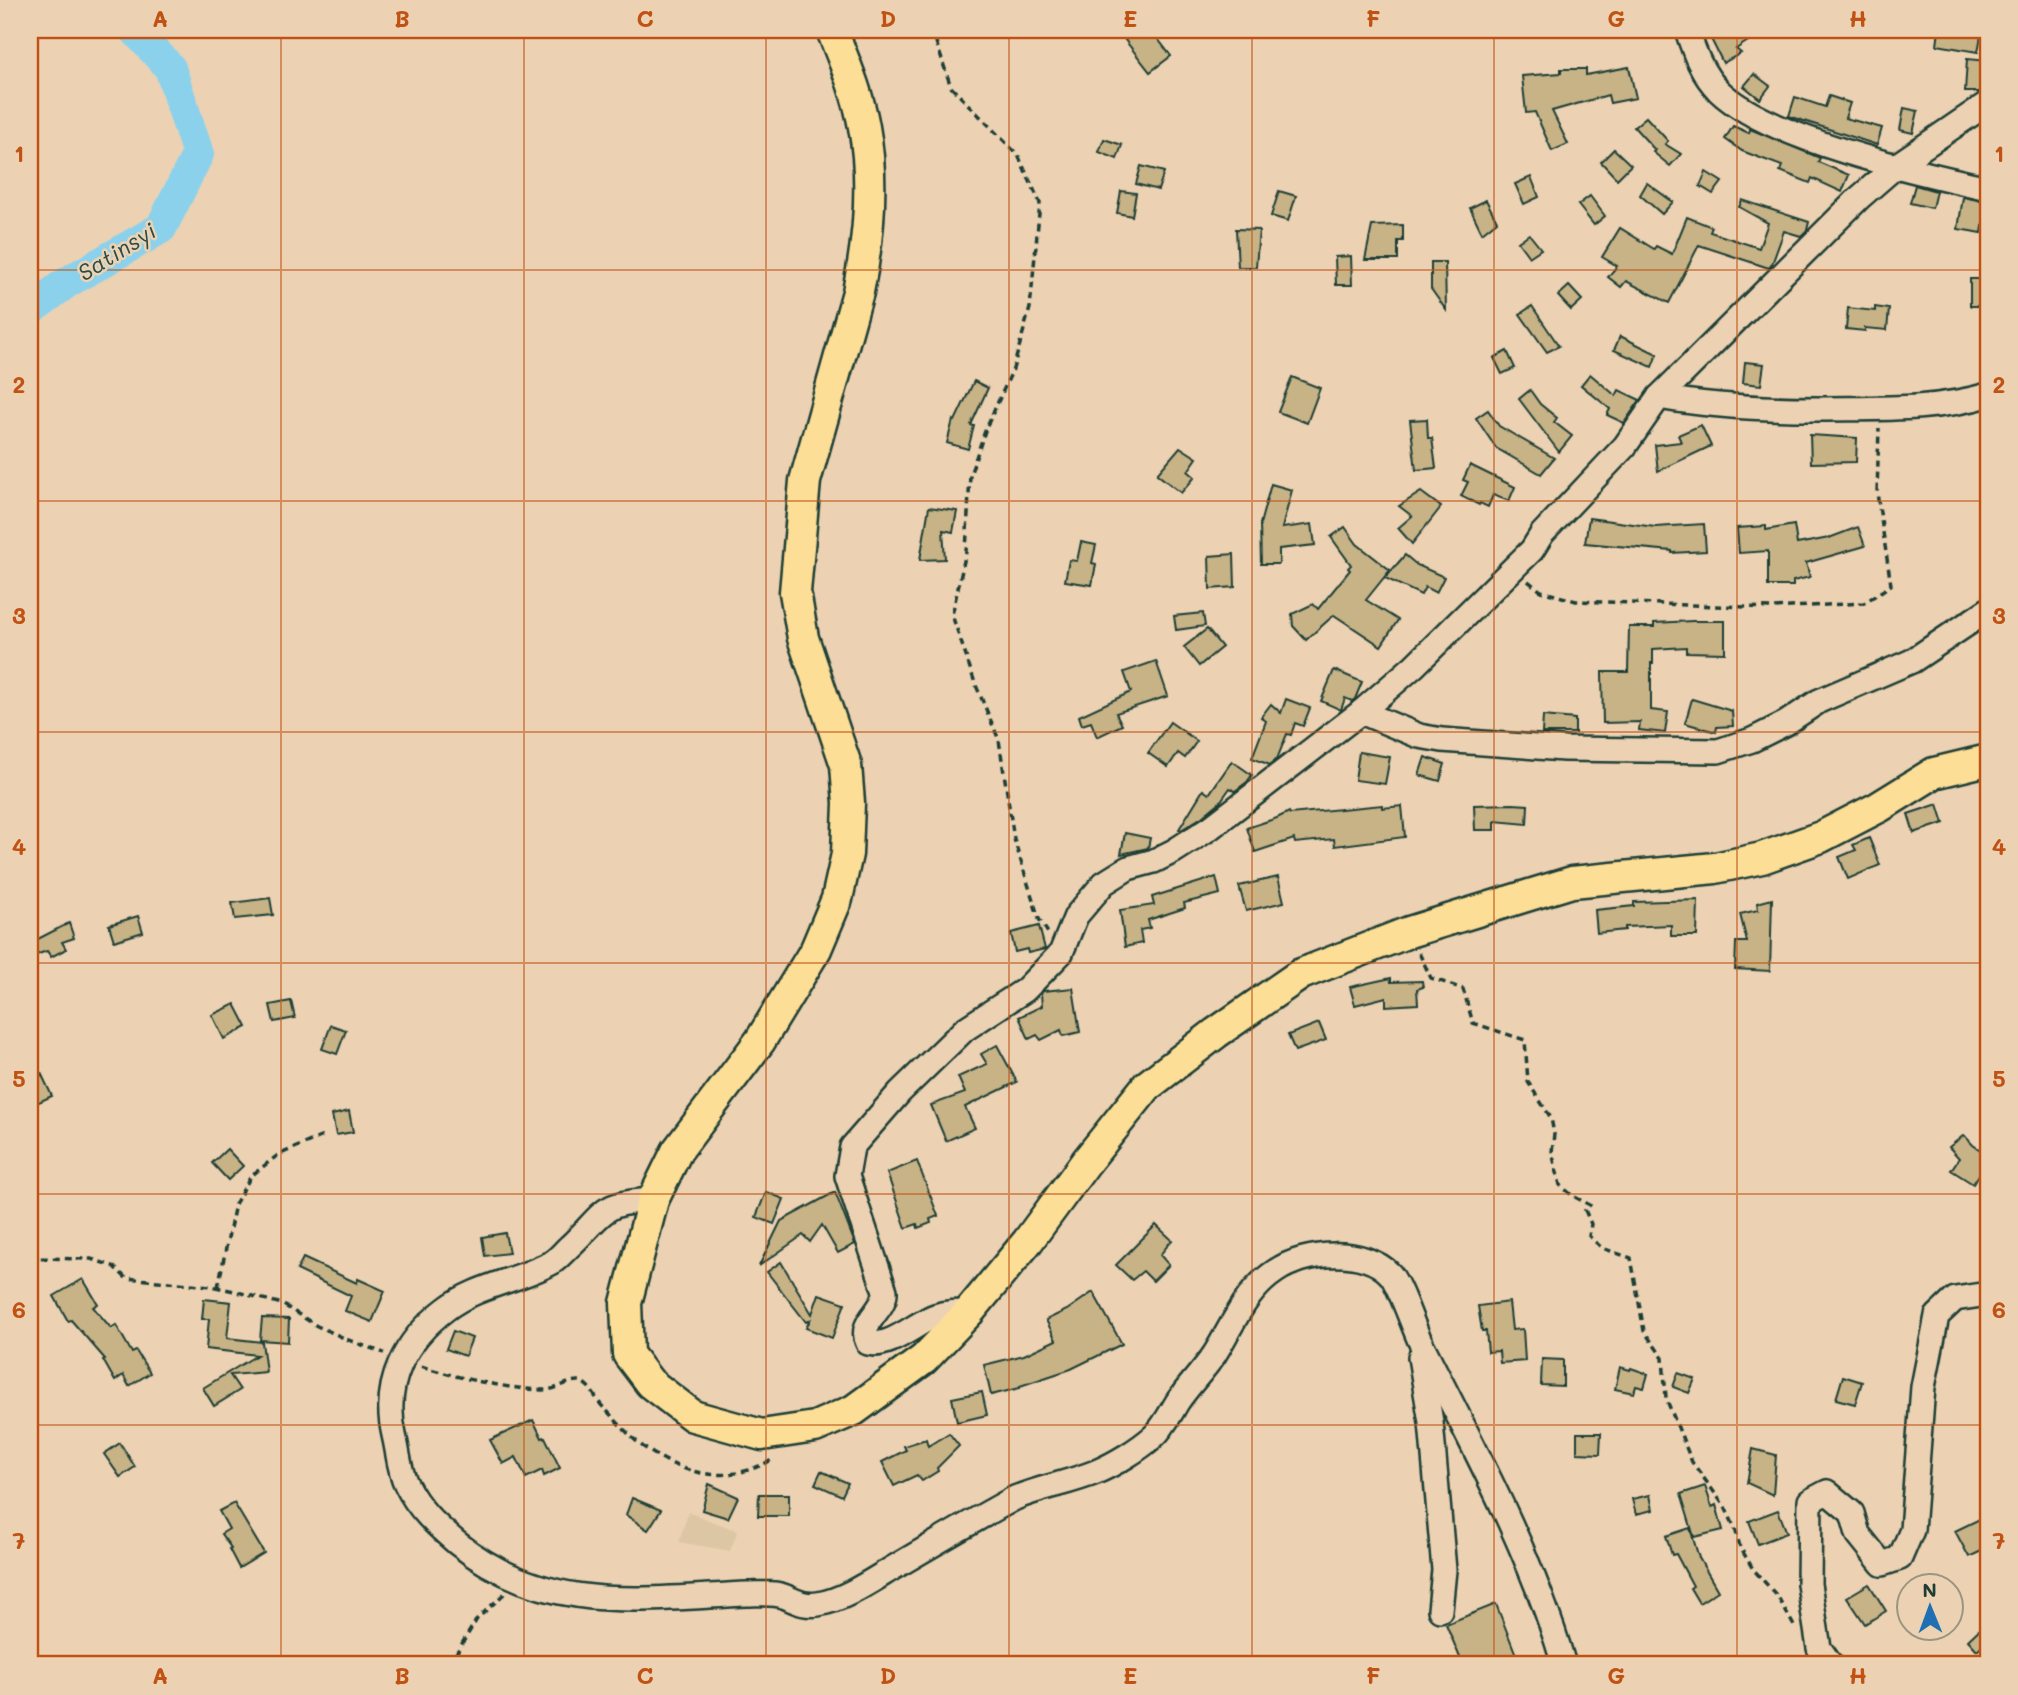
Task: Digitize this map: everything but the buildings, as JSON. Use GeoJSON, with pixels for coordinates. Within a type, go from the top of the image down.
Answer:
{"type":"FeatureCollection","features":[{"type":"Feature","properties":{"kind":"main road"},"geometry":{"type":"LineString","coordinates":[[832,30],[864,125],[870,202],[858,292],[805,481],[795,592],[803,638],[846,765],[849,803],[847,854],[837,900],[816,950],[760,1041],[677,1151],[653,1200],[626,1303],[628,1354],[650,1383],[693,1416],[762,1435],[815,1427],[854,1410],[924,1359],[969,1312],[1147,1086],[1216,1033],[1301,974],[1409,932],[1572,883],[1715,868],[1762,858],[1821,837],[1879,807],[1934,773],[1988,760]]}},
{"type":"Feature","properties":{"kind":"street"},"geometry":{"type":"LineString","coordinates":[[1687,30],[1701,68],[1709,79],[1731,101],[1777,126],[1822,143],[1988,188]]}},
{"type":"Feature","properties":{"kind":"street"},"geometry":{"type":"LineString","coordinates":[[969,1312],[934,1317],[901,1335],[875,1345],[868,1343],[865,1329],[883,1303],[885,1291],[851,1190],[847,1165],[852,1147],[900,1092],[965,1029],[1025,990],[1061,953],[1076,916],[1111,878],[1128,868],[1154,861],[1174,851],[1210,828],[1361,712],[1414,666],[1532,550],[1542,534],[1625,446],[1660,397],[1824,232],[1897,165],[1988,103]]}},
{"type":"Feature","properties":{"kind":"street"},"geometry":{"type":"LineString","coordinates":[[1660,397],[1726,407],[1847,410],[1915,407],[1988,395]]}},
{"type":"Feature","properties":{"kind":"street"},"geometry":{"type":"LineString","coordinates":[[1361,712],[1419,736],[1442,740],[1564,749],[1718,751],[1752,740],[1786,723],[1819,701],[1912,661],[1988,610]]}},
{"type":"Feature","properties":{"kind":"street"},"geometry":{"type":"LineString","coordinates":[[653,1200],[624,1201],[614,1205],[599,1214],[584,1233],[551,1263],[480,1290],[447,1307],[417,1334],[402,1359],[390,1393],[390,1406],[404,1482],[421,1510],[480,1561],[522,1582],[561,1594],[601,1600],[757,1594],[786,1597],[806,1605],[821,1604],[873,1580],[1015,1498],[1098,1471],[1156,1434],[1187,1388],[1213,1356],[1234,1317],[1252,1293],[1276,1271],[1303,1258],[1339,1254],[1374,1262],[1391,1275],[1416,1333],[1513,1530],[1554,1632],[1564,1665]]}},
{"type":"Feature","properties":{"kind":"street"},"geometry":{"type":"LineString","coordinates":[[1825,1657],[1809,1584],[1810,1501],[1827,1492],[1852,1513],[1858,1534],[1882,1564],[1900,1558],[1912,1530],[1923,1387],[1937,1316],[1955,1299],[1988,1294]]}},
{"type":"Feature","properties":{"kind":"street"},"geometry":{"type":"LineString","coordinates":[[1416,1333],[1431,1422],[1444,1570],[1444,1595],[1440,1610]]}},
{"type":"Feature","properties":{"kind":"path"},"geometry":{"type":"LineString","coordinates":[[932,30],[951,87],[1018,155],[1040,203],[1030,307],[1013,369],[986,428],[970,475],[966,552],[952,615],[975,683],[999,740],[1014,839],[1025,880],[1039,919],[1061,953]]}},
{"type":"Feature","properties":{"kind":"path"},"geometry":{"type":"LineString","coordinates":[[1513,569],[1541,591],[1576,601],[1773,608],[1864,603],[1891,585],[1877,493],[1879,408]]}},
{"type":"Feature","properties":{"kind":"path"},"geometry":{"type":"LineString","coordinates":[[1409,932],[1431,978],[1463,989],[1473,1023],[1525,1040],[1528,1082],[1551,1118],[1554,1134],[1552,1152],[1560,1185],[1590,1205],[1585,1210],[1591,1224],[1589,1236],[1602,1248],[1630,1258],[1644,1331],[1663,1358],[1666,1398],[1692,1462],[1725,1507],[1740,1547],[1753,1569],[1778,1597],[1796,1630],[1825,1657]]}},
{"type":"Feature","properties":{"kind":"path"},"geometry":{"type":"LineString","coordinates":[[218,1287],[235,1204],[251,1176],[278,1156],[324,1135]]}},
{"type":"Feature","properties":{"kind":"path"},"geometry":{"type":"LineString","coordinates":[[30,1258],[91,1259],[113,1266],[126,1278],[218,1287],[282,1304],[317,1326],[351,1341],[442,1373],[523,1389],[550,1390],[566,1382],[580,1381],[591,1388],[599,1403],[646,1449],[696,1473],[727,1476],[756,1469],[783,1453]]}},
{"type":"Feature","properties":{"kind":"path"},"geometry":{"type":"LineString","coordinates":[[449,1665],[477,1619],[522,1582]]}},
{"type":"Feature","properties":{"kind":"shaded area"},"geometry":{"type":"Polygon","coordinates":[[[688,1512],[738,1531],[730,1551],[679,1542],[688,1512]]]}},
{"type":"Feature","properties":{"kind":"waterway","name":"Satinsyi"},"geometry":{"type":"LineString","coordinates":[[30,310],[66,283],[161,228],[198,154],[170,68],[135,30]]}}]}
